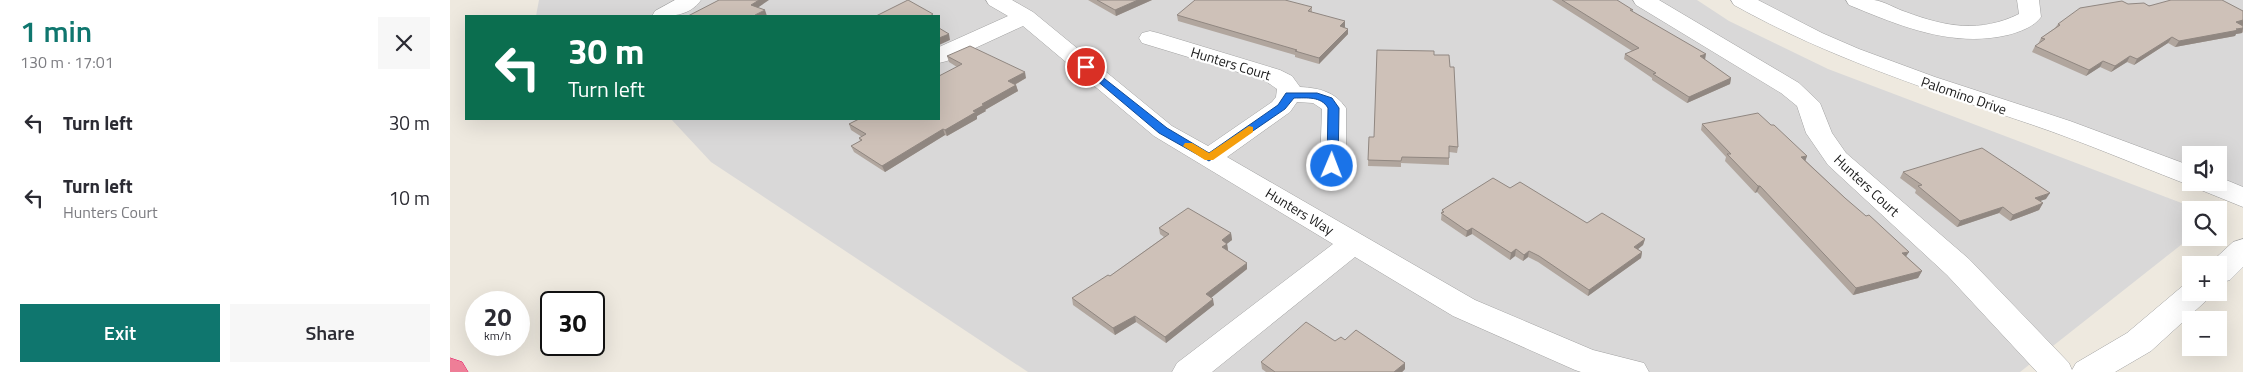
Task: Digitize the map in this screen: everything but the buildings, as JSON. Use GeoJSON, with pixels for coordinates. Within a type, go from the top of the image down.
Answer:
{"type":"FeatureCollection","features":[{"type":"Feature","properties":{"kind":"street"},"geometry":{"type":"LineString","coordinates":[[665,15],[690,0]]}},
{"type":"Feature","properties":{"kind":"street","name":"Hunters Way"},"geometry":{"type":"LineString","coordinates":[[997,0],[1025,17],[1163,130],[1464,308],[1587,361],[1632,372]]}},
{"type":"Feature","properties":{"kind":"street","name":"Hunters Court"},"geometry":{"type":"LineString","coordinates":[[1644,0],[1790,88],[1808,104],[1820,133],[1837,159],[1958,267],[2058,372]]}},
{"type":"Feature","properties":{"kind":"street","name":"Palomino Drive"},"geometry":{"type":"LineString","coordinates":[[1742,0],[1768,16],[1871,62],[2092,138],[2182,173]]}},
{"type":"Feature","properties":{"kind":"street"},"geometry":{"type":"LineString","coordinates":[[1856,0],[1901,19],[1946,31],[1988,33],[2016,26],[2030,16],[2028,0]]}},
{"type":"Feature","properties":{"kind":"street"},"geometry":{"type":"LineString","coordinates":[[940,56],[1025,17]]}},
{"type":"Feature","properties":{"kind":"street","name":"Hunters Court"},"geometry":{"type":"LineString","coordinates":[[1150,38],[1272,75],[1284,81],[1290,89],[1289,95]]}},
{"type":"Feature","properties":{"kind":"street"},"geometry":{"type":"LineString","coordinates":[[1209,158],[1281,107],[1289,98],[1289,95],[1317,96],[1328,100],[1334,108],[1332,166]]}},
{"type":"Feature","properties":{"kind":"street"},"geometry":{"type":"LineString","coordinates":[[2227,191],[2243,198]]}},
{"type":"Feature","properties":{"kind":"street"},"geometry":{"type":"LineString","coordinates":[[1189,372],[1354,243]]}},
{"type":"Feature","properties":{"kind":"street"},"geometry":{"type":"LineString","coordinates":[[2227,264],[2243,249]]}},
{"type":"Feature","properties":{"kind":"street"},"geometry":{"type":"LineString","coordinates":[[2088,372],[2139,342],[2186,301]]}},
{"type":"Feature","properties":{"kind":"shaded area"},"geometry":{"type":"Polygon","coordinates":[[[539,0],[1697,0],[1729,21],[1828,69],[2182,203],[2182,244],[2020,372],[1028,372],[711,162],[672,120],[940,120],[940,15],[536,15],[539,0]]]}},
{"type":"Feature","properties":{"kind":"shaded area"},"geometry":{"type":"Polygon","coordinates":[[[1742,0],[2243,0],[2243,198],[2227,187],[2227,146],[2182,146],[2182,172],[1949,90],[1742,0]]]}},
{"type":"Feature","properties":{"kind":"slow traffic"},"geometry":{"type":"LineString","coordinates":[[1189,146],[1209,158],[1249,130]]}},
{"type":"Feature","properties":{"kind":"route"},"geometry":{"type":"LineString","coordinates":[[1086,67],[1163,130],[1209,158],[1281,107],[1289,98],[1289,95],[1317,96],[1328,100],[1334,108],[1332,166]]}}]}
